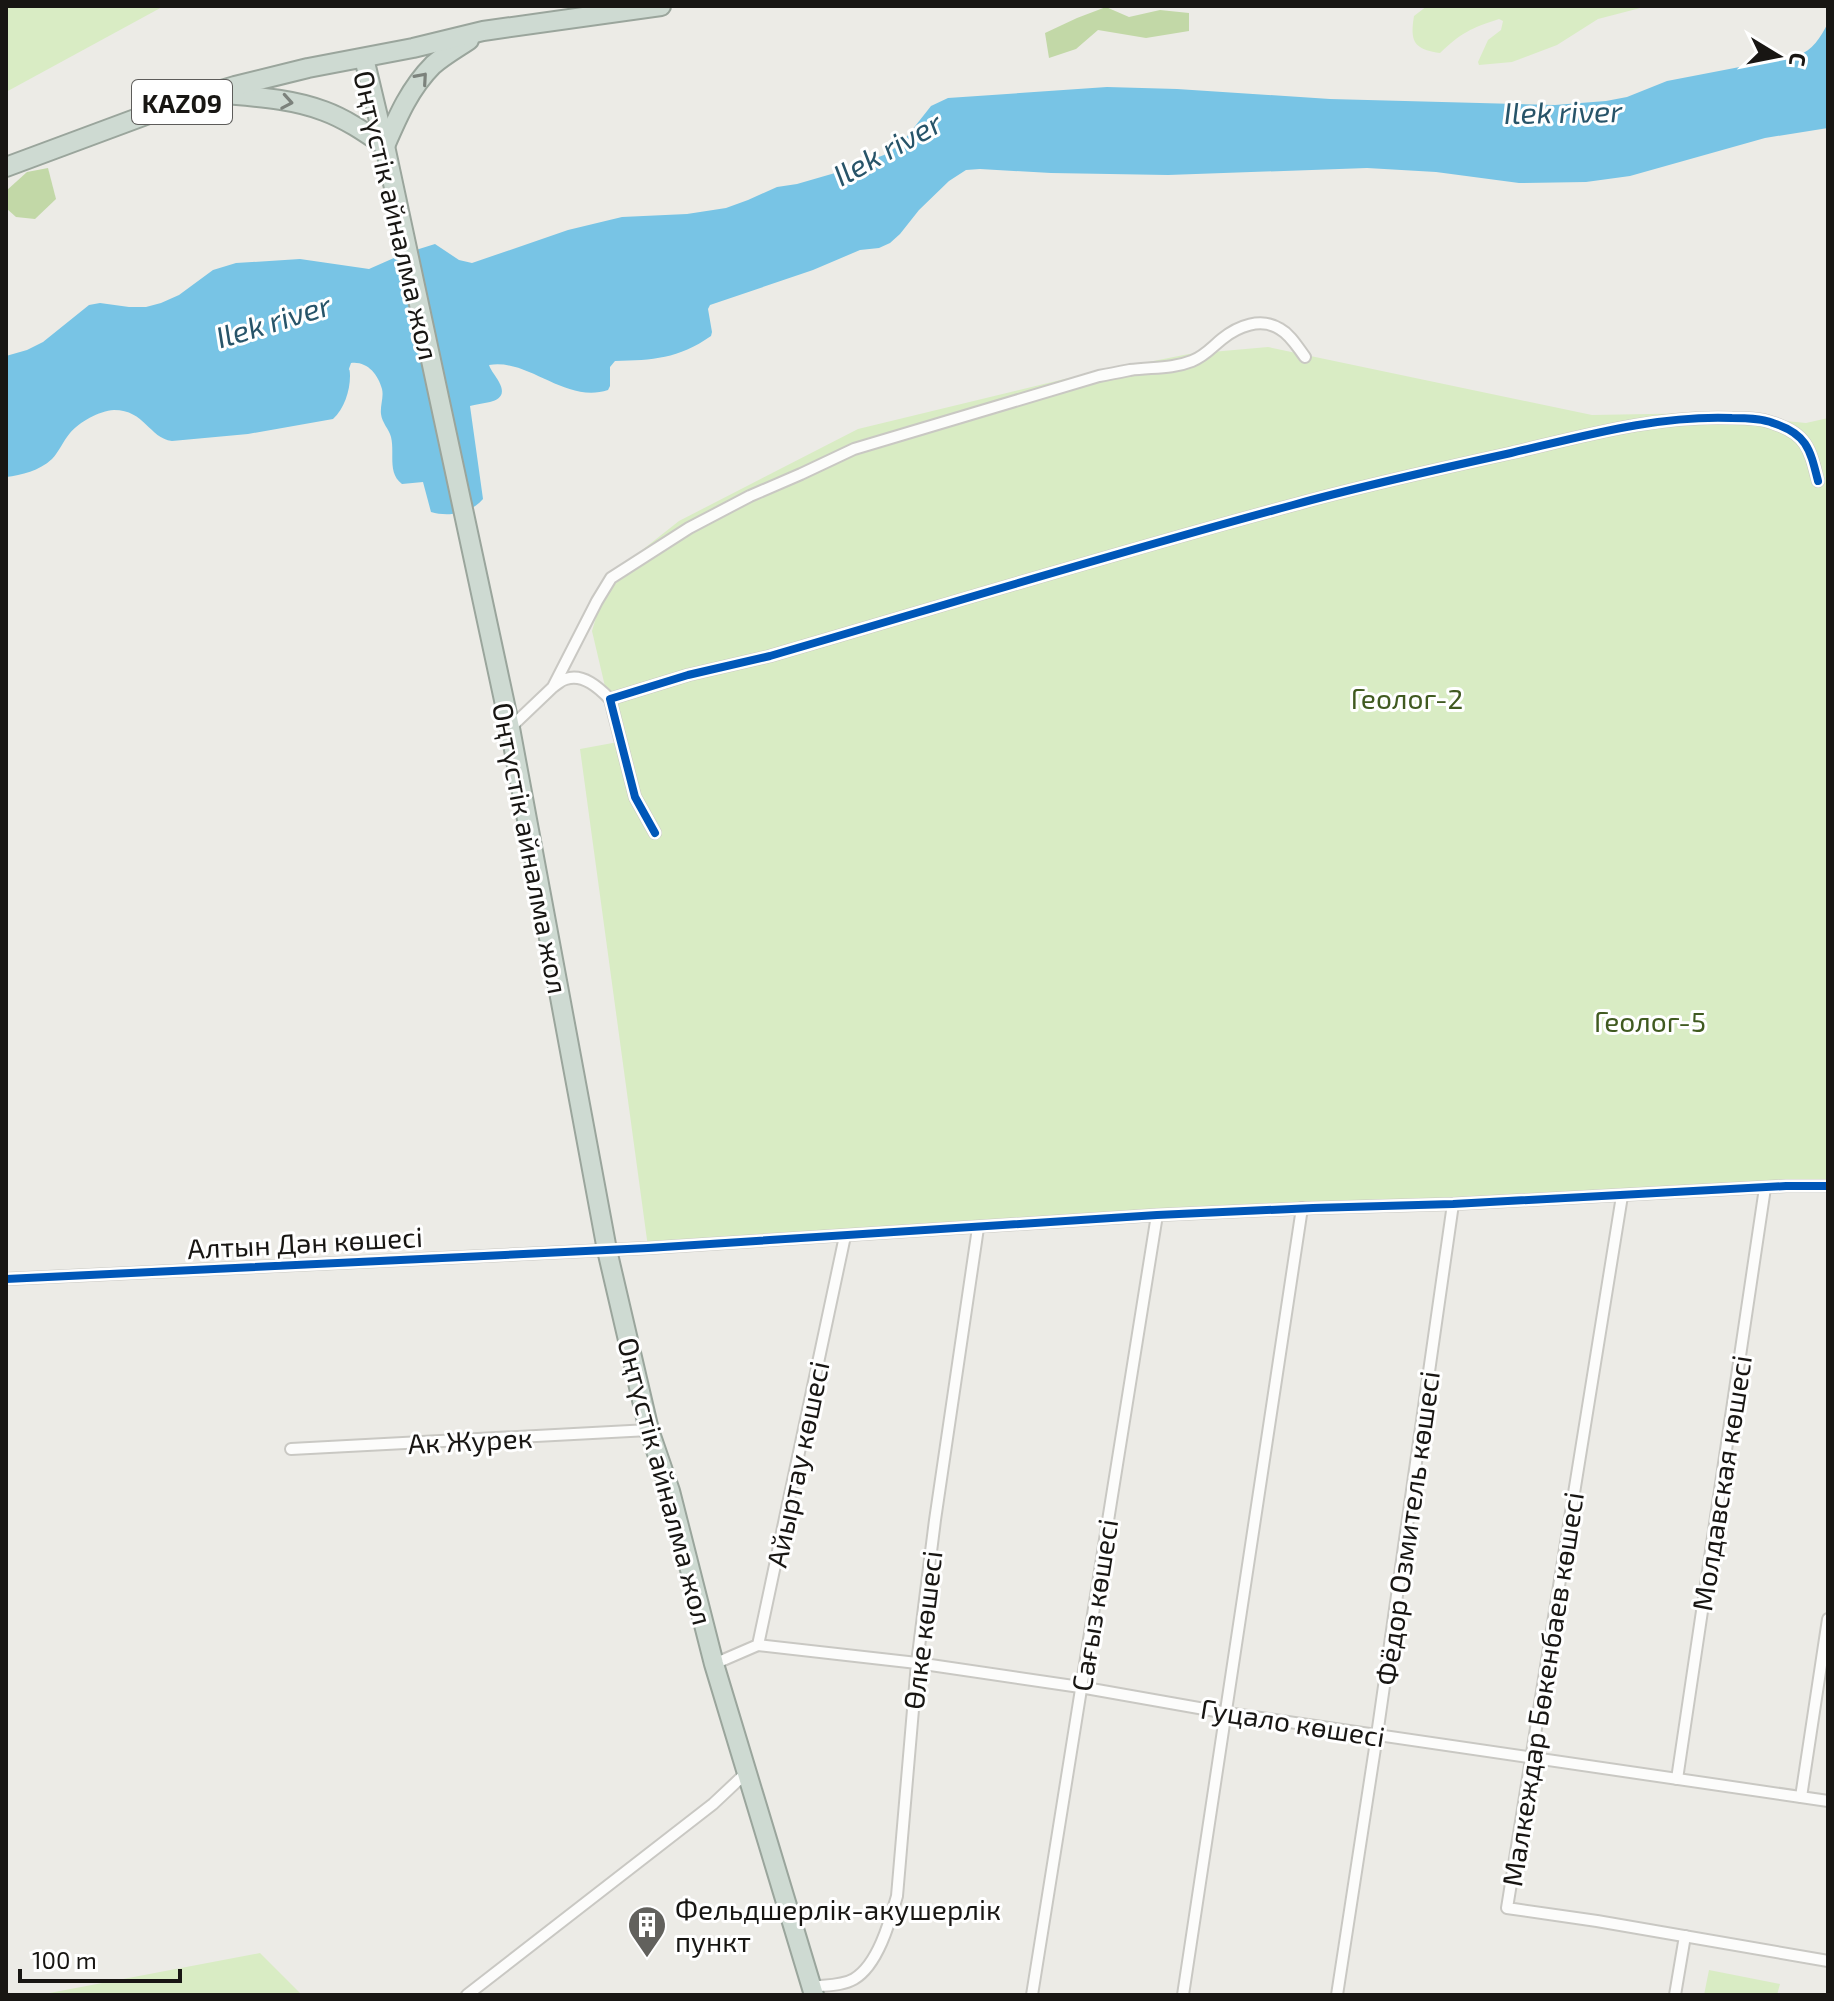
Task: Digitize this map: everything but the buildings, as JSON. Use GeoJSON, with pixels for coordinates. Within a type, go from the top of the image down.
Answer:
{"type":"FeatureCollection","features":[{"type":"Feature","properties":{"kind":"highway","name":"KAZ09"},"geometry":{"type":"LineString","coordinates":[[364,58],[483,31],[661,6]]}},
{"type":"Feature","properties":{"kind":"highway"},"geometry":{"type":"LineString","coordinates":[[210,93],[252,96],[309,106],[344,120],[386,151],[412,90],[435,63],[483,31]]}},
{"type":"Feature","properties":{"kind":"highway","name":"Оңтүстік айналма жол"},"geometry":{"type":"LineString","coordinates":[[6,167],[210,93],[308,68],[364,58],[510,728],[607,1250],[649,1430],[670,1491],[714,1664],[813,1991]]}},
{"type":"Feature","properties":{"kind":"street"},"geometry":{"type":"LineString","coordinates":[[553,687],[611,578],[689,528],[750,496],[854,449],[1099,376],[1173,367],[1192,361],[1210,351],[1238,327],[1251,324],[1280,329],[1305,357]]}},
{"type":"Feature","properties":{"kind":"street"},"geometry":{"type":"LineString","coordinates":[[610,699],[688,675],[785,652],[1295,504],[1621,428],[1699,417],[1771,422],[1802,438],[1810,448],[1818,481]]}},
{"type":"Feature","properties":{"kind":"street"},"geometry":{"type":"LineString","coordinates":[[510,728],[553,687],[567,678],[581,678],[598,687],[610,699],[635,797],[655,833]]}},
{"type":"Feature","properties":{"kind":"street","name":"Алтын Дән көшесі"},"geometry":{"type":"LineString","coordinates":[[6,1279],[607,1250],[1157,1215],[1828,1186]]}},
{"type":"Feature","properties":{"kind":"street","name":"Молдавская көшесі"},"geometry":{"type":"LineString","coordinates":[[1677,1779],[1765,1188]]}},
{"type":"Feature","properties":{"kind":"street","name":"Малкеждар Бөкенбаев көшесі"},"geometry":{"type":"LineString","coordinates":[[1622,1196],[1507,1908],[1828,1961]]}},
{"type":"Feature","properties":{"kind":"street","name":"Фёдор Озмитель көшесі"},"geometry":{"type":"LineString","coordinates":[[1337,1995],[1453,1204]]}},
{"type":"Feature","properties":{"kind":"street"},"geometry":{"type":"LineString","coordinates":[[1183,1995],[1302,1208]]}},
{"type":"Feature","properties":{"kind":"street","name":"Сағыз көшесі"},"geometry":{"type":"LineString","coordinates":[[1032,1995],[1157,1215]]}},
{"type":"Feature","properties":{"kind":"street","name":"Өлке көшесі"},"geometry":{"type":"LineString","coordinates":[[813,1991],[854,1979],[861,1973],[870,1963],[890,1922],[898,1885],[917,1663],[935,1520],[978,1228]]}},
{"type":"Feature","properties":{"kind":"street","name":"Айыртау көшесі"},"geometry":{"type":"LineString","coordinates":[[758,1645],[845,1236]]}},
{"type":"Feature","properties":{"kind":"street","name":"Ак Журек"},"geometry":{"type":"LineString","coordinates":[[291,1449],[649,1430]]}},
{"type":"Feature","properties":{"kind":"street"},"geometry":{"type":"LineString","coordinates":[[1801,1797],[1828,1619]]}},
{"type":"Feature","properties":{"kind":"street"},"geometry":{"type":"LineString","coordinates":[[714,1664],[758,1645]]}},
{"type":"Feature","properties":{"kind":"street","name":"Гуцало көшесі"},"geometry":{"type":"LineString","coordinates":[[758,1645],[917,1663],[1227,1713],[1828,1801]]}},
{"type":"Feature","properties":{"kind":"street"},"geometry":{"type":"LineString","coordinates":[[467,1995],[700,1814],[746,1773]]}},
{"type":"Feature","properties":{"kind":"street"},"geometry":{"type":"LineString","coordinates":[[1675,1995],[1685,1936]]}},
{"type":"Feature","properties":{"kind":"green space"},"geometry":{"type":"Polygon","coordinates":[[[6,6],[164,6],[6,92],[6,6]]]}},
{"type":"Feature","properties":{"kind":"green space"},"geometry":{"type":"Polygon","coordinates":[[[1427,6],[1648,6],[1598,19],[1557,45],[1512,62],[1479,65],[1488,40],[1501,30],[1503,21],[1499,19],[1474,28],[1440,53],[1424,49],[1413,38],[1414,16],[1427,6]]]}},
{"type":"Feature","properties":{"kind":"green space"},"geometry":{"type":"Polygon","coordinates":[[[1106,7],[1129,17],[1160,10],[1189,13],[1189,31],[1146,38],[1098,30],[1076,49],[1049,58],[1045,33],[1106,7]]]}},
{"type":"Feature","properties":{"kind":"green space"},"geometry":{"type":"Polygon","coordinates":[[[48,168],[56,199],[35,219],[16,217],[6,208],[6,191],[27,172],[48,168]]]}},
{"type":"Feature","properties":{"kind":"green space"},"geometry":{"type":"Polygon","coordinates":[[[1268,347],[1592,415],[1707,413],[1806,423],[1828,418],[1828,1186],[648,1247],[580,749],[618,742],[592,631],[608,577],[679,521],[858,429],[1077,376],[1189,354],[1268,347]]]}},
{"type":"Feature","properties":{"kind":"green space"},"geometry":{"type":"Polygon","coordinates":[[[260,1953],[302,1995],[39,1995],[260,1953]]]}},
{"type":"Feature","properties":{"kind":"green space"},"geometry":{"type":"Polygon","coordinates":[[[1709,1970],[1780,1984],[1777,1995],[1704,1995],[1709,1970]]]}},
{"type":"Feature","properties":{"kind":"water","name":"Ilek river"},"geometry":{"type":"Polygon","coordinates":[[[1828,23],[1828,128],[1765,138],[1630,176],[1586,182],[1519,183],[1436,172],[1367,168],[1168,175],[966,170],[949,181],[890,243],[860,250],[813,270],[710,305],[711,336],[665,357],[615,361],[610,367],[608,390],[592,393],[577,391],[518,368],[489,365],[502,389],[501,394],[494,401],[470,406],[483,499],[472,508],[458,513],[431,512],[423,482],[402,484],[397,479],[393,469],[391,437],[381,414],[380,383],[371,370],[357,363],[351,363],[348,394],[333,419],[248,434],[172,441],[158,435],[133,414],[114,410],[102,412],[74,429],[42,467],[6,477],[6,356],[43,342],[89,305],[146,307],[161,303],[179,295],[213,270],[236,263],[300,259],[369,269],[435,244],[459,260],[472,263],[568,230],[622,217],[687,214],[726,208],[777,187],[835,173],[884,155],[901,144],[931,106],[948,98],[1107,87],[1330,99],[1555,105],[1606,101],[1627,97],[1667,81],[1797,56],[1816,43],[1828,23]]]}},
{"type":"Feature","properties":{"kind":"cycle path"},"geometry":{"type":"LineString","coordinates":[[655,833],[635,797],[610,699],[688,675],[770,656],[1320,498],[1648,423],[1704,418],[1768,421],[1800,438],[1809,451],[1818,481]]}},
{"type":"Feature","properties":{"kind":"cycle path"},"geometry":{"type":"LineString","coordinates":[[6,1279],[648,1248],[1157,1215],[1828,1186]]}},
{"type":"Feature","properties":{"kind":"place","name":"Фельдшерлік-акушерлік пункт"},"geometry":{"type":"Point","coordinates":[647,1959]}},
{"type":"Feature","properties":{"kind":"park label","name":"Геолог-2"},"geometry":{"type":"Point","coordinates":[1407,698]}},
{"type":"Feature","properties":{"kind":"park label","name":"Геолог-5"},"geometry":{"type":"Point","coordinates":[1650,1021]}}]}
